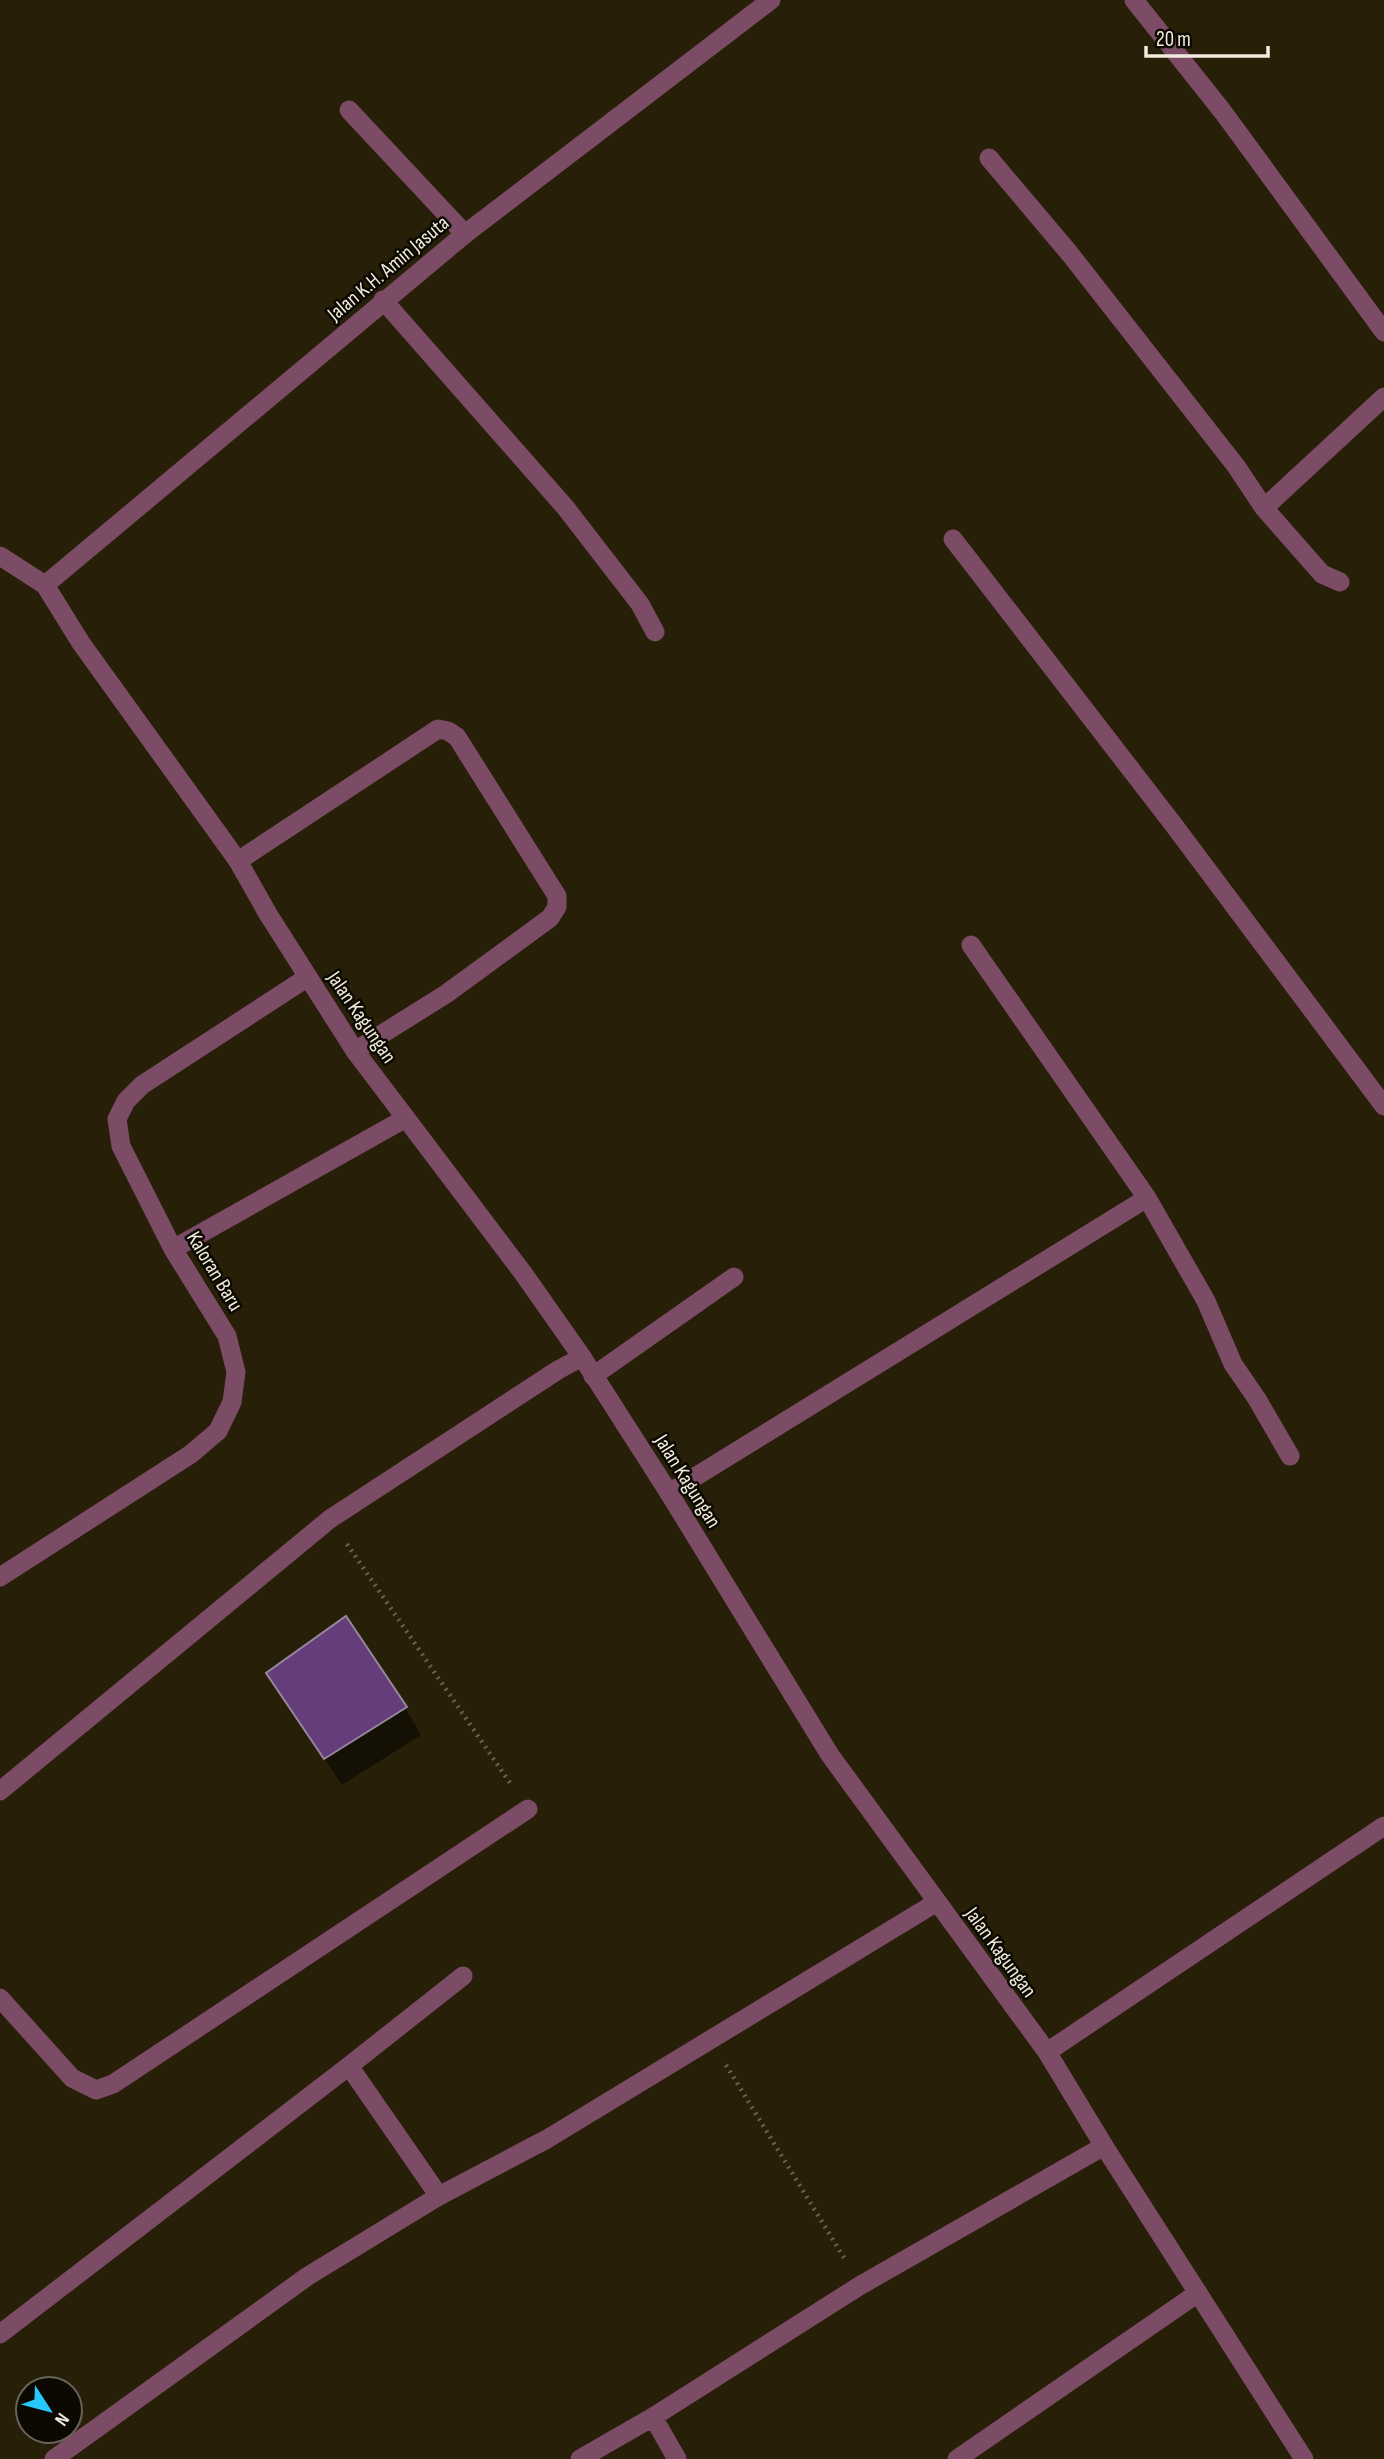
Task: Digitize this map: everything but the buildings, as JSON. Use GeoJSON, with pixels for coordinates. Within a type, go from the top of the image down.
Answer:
{"type":"FeatureCollection","features":[{"type":"Feature","properties":{"kind":"street","name":"Jalan K.H. Amin Jasuta"},"geometry":{"type":"LineString","coordinates":[[45,585],[383,300],[771,0]]}},
{"type":"Feature","properties":{"kind":"street"},"geometry":{"type":"LineString","coordinates":[[1134,0],[1223,113],[1384,332]]}},
{"type":"Feature","properties":{"kind":"street"},"geometry":{"type":"LineString","coordinates":[[349,110],[465,234]]}},
{"type":"Feature","properties":{"kind":"street"},"geometry":{"type":"LineString","coordinates":[[989,158],[1070,254],[1236,466],[1264,508],[1322,574],[1340,582]]}},
{"type":"Feature","properties":{"kind":"street"},"geometry":{"type":"LineString","coordinates":[[383,300],[565,507],[640,604],[655,632]]}},
{"type":"Feature","properties":{"kind":"street"},"geometry":{"type":"LineString","coordinates":[[1264,508],[1384,397]]}},
{"type":"Feature","properties":{"kind":"street"},"geometry":{"type":"LineString","coordinates":[[953,539],[1173,824],[1384,1106]]}},
{"type":"Feature","properties":{"kind":"street","name":"Jalan Kagungan"},"geometry":{"type":"LineString","coordinates":[[0,556],[45,585],[81,643],[238,862],[355,1051],[523,1273],[582,1357],[830,1755],[1047,2052],[1304,2459]]}},
{"type":"Feature","properties":{"kind":"street"},"geometry":{"type":"LineString","coordinates":[[238,862],[438,729],[457,737],[557,895],[557,907],[550,918],[446,994],[355,1051]]}},
{"type":"Feature","properties":{"kind":"street"},"geometry":{"type":"LineString","coordinates":[[971,945],[1147,1198],[1206,1301],[1233,1364],[1290,1456]]}},
{"type":"Feature","properties":{"kind":"street","name":"Kaloran Baru"},"geometry":{"type":"LineString","coordinates":[[0,1577],[191,1454],[218,1431],[232,1402],[236,1372],[227,1336],[173,1249],[121,1146],[117,1119],[125,1101],[142,1085],[308,977]]}},
{"type":"Feature","properties":{"kind":"street"},"geometry":{"type":"LineString","coordinates":[[173,1249],[407,1118]]}},
{"type":"Feature","properties":{"kind":"street"},"geometry":{"type":"LineString","coordinates":[[669,1493],[1147,1198]]}},
{"type":"Feature","properties":{"kind":"street"},"geometry":{"type":"LineString","coordinates":[[593,1376],[734,1277]]}},
{"type":"Feature","properties":{"kind":"street"},"geometry":{"type":"LineString","coordinates":[[0,1791],[330,1519],[582,1357]]}},
{"type":"Feature","properties":{"kind":"street"},"geometry":{"type":"LineString","coordinates":[[0,1998],[72,2078],[96,2090],[113,2084],[528,1809]]}},
{"type":"Feature","properties":{"kind":"street"},"geometry":{"type":"LineString","coordinates":[[1047,2052],[1383,1828]]}},
{"type":"Feature","properties":{"kind":"street"},"geometry":{"type":"LineString","coordinates":[[54,2459],[308,2276],[439,2196],[547,2139],[937,1902]]}},
{"type":"Feature","properties":{"kind":"street"},"geometry":{"type":"LineString","coordinates":[[0,2334],[463,1976]]}},
{"type":"Feature","properties":{"kind":"street"},"geometry":{"type":"LineString","coordinates":[[349,2066],[439,2196]]}},
{"type":"Feature","properties":{"kind":"street"},"geometry":{"type":"LineString","coordinates":[[580,2459],[653,2417],[860,2285],[1104,2146]]}},
{"type":"Feature","properties":{"kind":"street"},"geometry":{"type":"LineString","coordinates":[[957,2459],[1198,2292]]}},
{"type":"Feature","properties":{"kind":"street"},"geometry":{"type":"LineString","coordinates":[[653,2417],[677,2459]]}},
{"type":"Feature","properties":{"kind":"path"},"geometry":{"type":"LineString","coordinates":[[330,1519],[528,1809]]}},
{"type":"Feature","properties":{"kind":"path"},"geometry":{"type":"LineString","coordinates":[[711,2040],[860,2285]]}}]}
